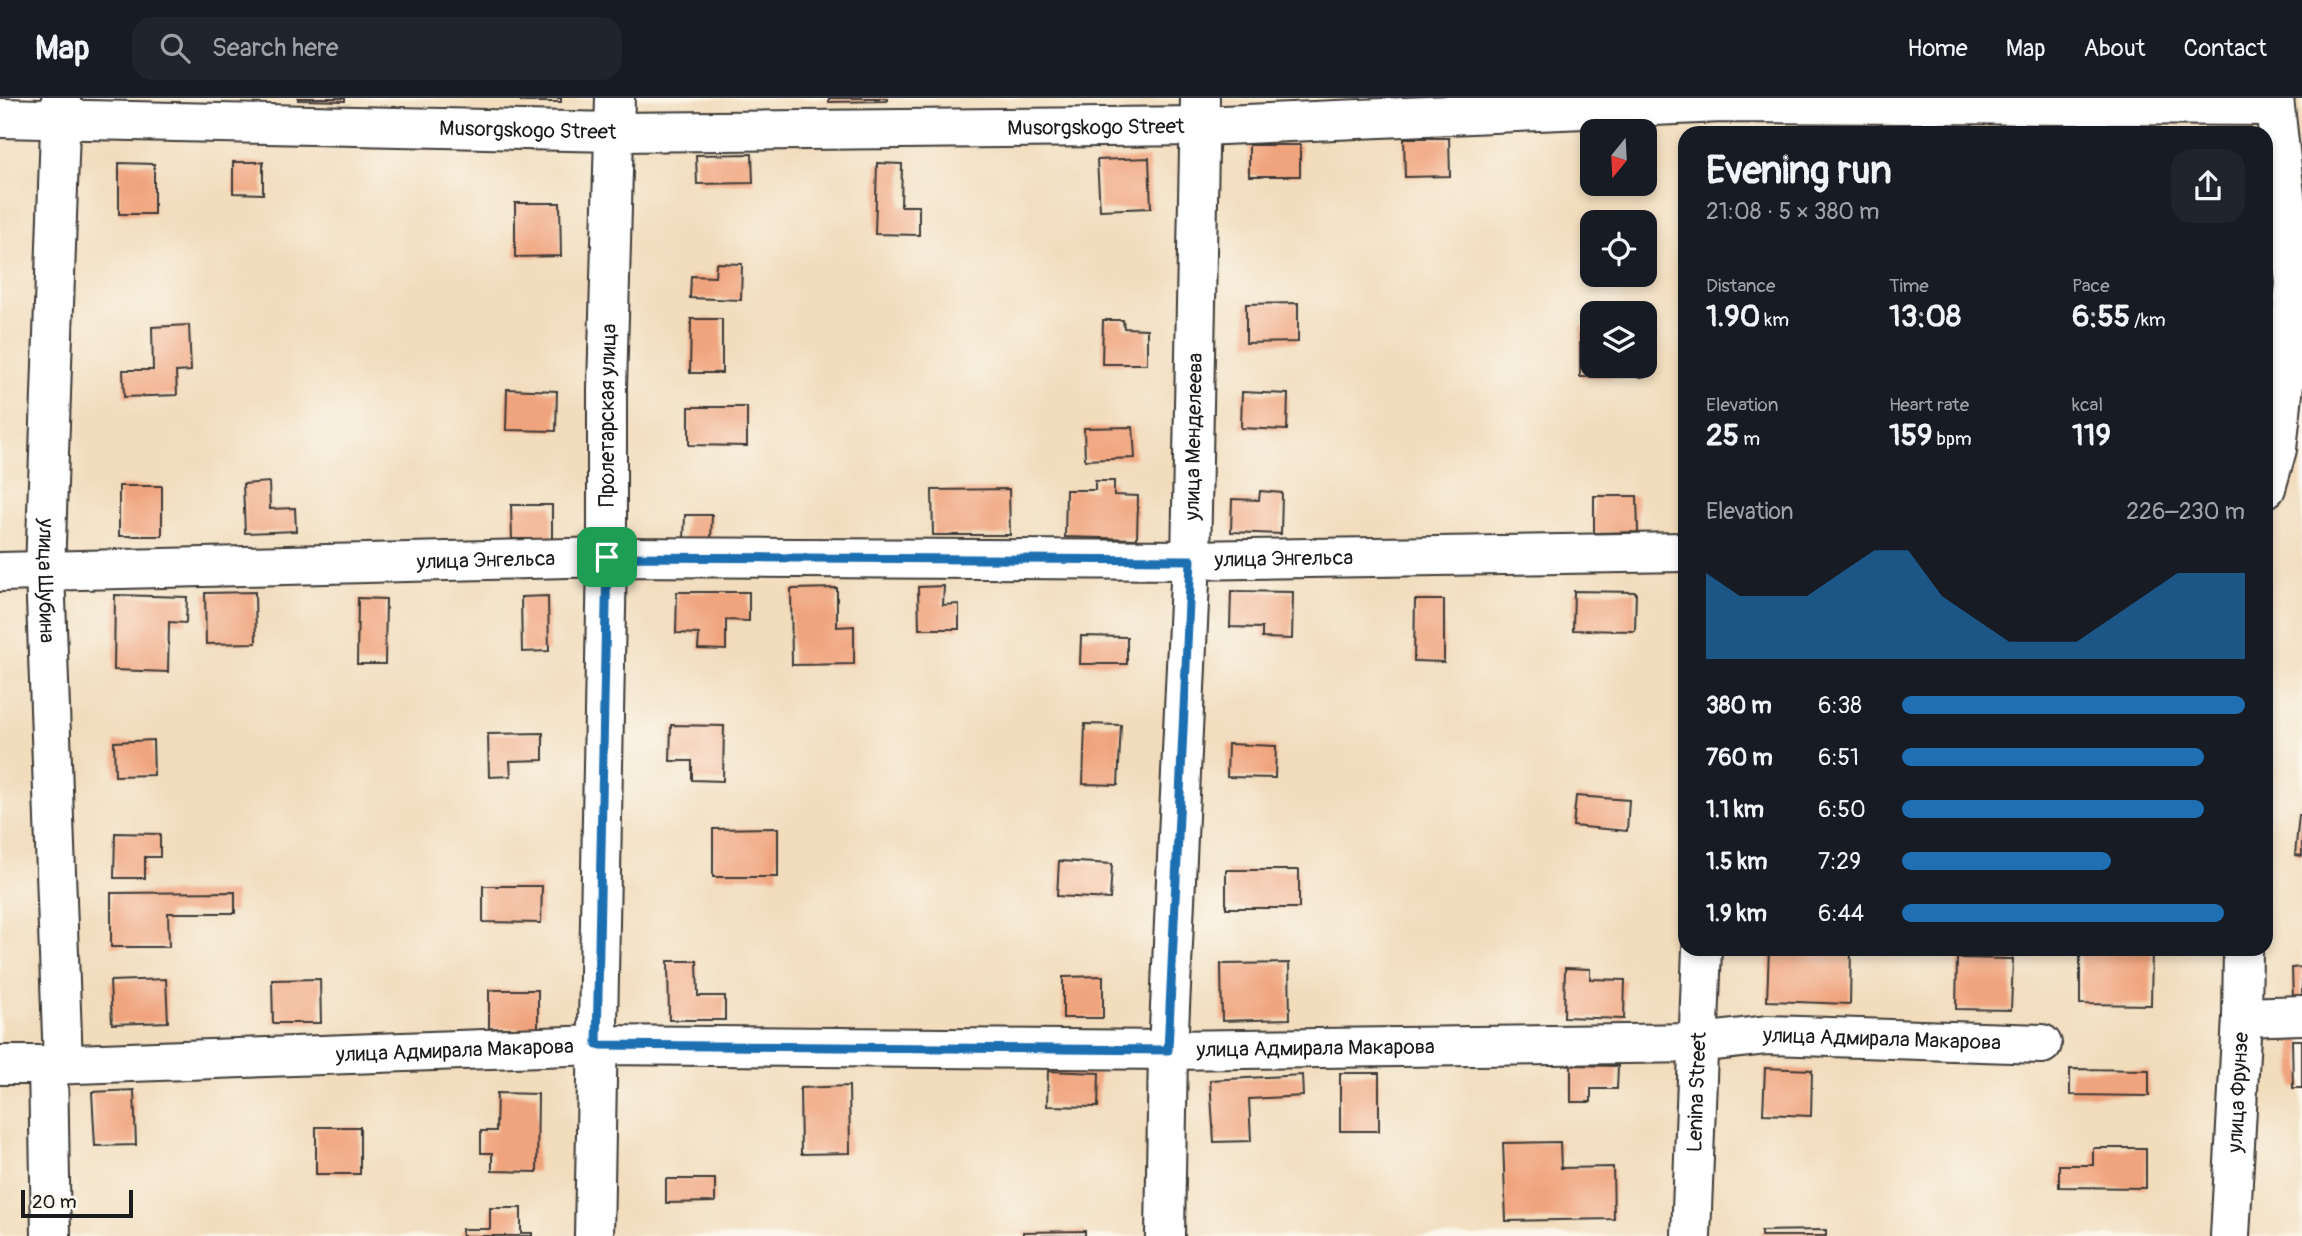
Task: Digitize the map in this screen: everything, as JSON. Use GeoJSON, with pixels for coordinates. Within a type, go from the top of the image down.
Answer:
{"type":"FeatureCollection","features":[{"type":"Feature","properties":{"kind":"street","name":"Musorgskogo Street"},"geometry":{"type":"LineString","coordinates":[[0,118],[61,109],[615,115],[1722,111],[2273,102]]}},
{"type":"Feature","properties":{"kind":"street"},"geometry":{"type":"LineString","coordinates":[[2273,102],[2295,283],[2277,449],[2273,463]]}},
{"type":"Feature","properties":{"kind":"street","name":"улица Шубина"},"geometry":{"type":"LineString","coordinates":[[51,1236],[55,1065],[45,572],[61,109]]}},
{"type":"Feature","properties":{"kind":"street","name":"улица Менделеева"},"geometry":{"type":"LineString","coordinates":[[1165,1236],[1168,1050],[1191,560],[1200,112]]}},
{"type":"Feature","properties":{"kind":"street","name":"Пролетарская улица"},"geometry":{"type":"LineString","coordinates":[[594,1236],[607,557],[607,388],[615,115]]}},
{"type":"Feature","properties":{"kind":"street","name":"улица Энгельса"},"geometry":{"type":"LineString","coordinates":[[0,572],[607,557],[1191,560],[1678,552]]}},
{"type":"Feature","properties":{"kind":"street","name":"Lenina Street"},"geometry":{"type":"LineString","coordinates":[[1690,1236],[1702,956]]}},
{"type":"Feature","properties":{"kind":"street","name":"улица Фрунзе"},"geometry":{"type":"LineString","coordinates":[[2230,1236],[2243,956]]}},
{"type":"Feature","properties":{"kind":"street"},"geometry":{"type":"LineString","coordinates":[[2242,1017],[2302,1015]]}},
{"type":"Feature","properties":{"kind":"street","name":"улица Адмирала Макарова"},"geometry":{"type":"LineString","coordinates":[[0,1065],[597,1045],[1168,1050],[1699,1042],[1767,1035],[2042,1044]]}},
{"type":"Feature","properties":{"kind":"building"},"geometry":{"type":"Polygon","coordinates":[[[345,98],[345,101],[298,100],[345,98]]]}},
{"type":"Feature","properties":{"kind":"building"},"geometry":{"type":"Polygon","coordinates":[[[521,98],[561,98],[561,102],[521,102],[521,98]]]}},
{"type":"Feature","properties":{"kind":"building"},"geometry":{"type":"Polygon","coordinates":[[[829,98],[887,98],[887,101],[829,102],[829,98]]]}},
{"type":"Feature","properties":{"kind":"building"},"geometry":{"type":"Polygon","coordinates":[[[1404,138],[1449,138],[1450,176],[1405,177],[1404,138]]]}},
{"type":"Feature","properties":{"kind":"building"},"geometry":{"type":"Polygon","coordinates":[[[1249,145],[1300,145],[1300,176],[1249,176],[1249,145]]]}},
{"type":"Feature","properties":{"kind":"building"},"geometry":{"type":"Polygon","coordinates":[[[752,154],[753,183],[697,184],[696,155],[752,154]]]}},
{"type":"Feature","properties":{"kind":"building"},"geometry":{"type":"Polygon","coordinates":[[[1149,158],[1151,208],[1100,210],[1097,160],[1149,158]]]}},
{"type":"Feature","properties":{"kind":"building"},"geometry":{"type":"Polygon","coordinates":[[[233,162],[263,162],[263,194],[233,193],[233,162]]]}},
{"type":"Feature","properties":{"kind":"building"},"geometry":{"type":"Polygon","coordinates":[[[119,163],[154,164],[154,214],[119,214],[119,163]]]}},
{"type":"Feature","properties":{"kind":"building"},"geometry":{"type":"Polygon","coordinates":[[[877,163],[902,164],[901,206],[919,206],[919,235],[875,234],[877,163]]]}},
{"type":"Feature","properties":{"kind":"building"},"geometry":{"type":"Polygon","coordinates":[[[515,203],[560,203],[561,256],[515,257],[515,203]]]}},
{"type":"Feature","properties":{"kind":"building"},"geometry":{"type":"Polygon","coordinates":[[[716,263],[742,264],[741,300],[690,298],[691,276],[715,277],[716,263]]]}},
{"type":"Feature","properties":{"kind":"building"},"geometry":{"type":"Polygon","coordinates":[[[1298,303],[1298,342],[1246,343],[1246,304],[1298,303]]]}},
{"type":"Feature","properties":{"kind":"building"},"geometry":{"type":"Polygon","coordinates":[[[691,319],[722,319],[722,373],[690,373],[691,319]]]}},
{"type":"Feature","properties":{"kind":"building"},"geometry":{"type":"Polygon","coordinates":[[[1103,320],[1123,320],[1124,328],[1147,329],[1147,364],[1102,364],[1103,320]]]}},
{"type":"Feature","properties":{"kind":"building"},"geometry":{"type":"Polygon","coordinates":[[[189,325],[191,371],[176,372],[177,395],[124,397],[123,370],[153,370],[152,327],[189,325]]]}},
{"type":"Feature","properties":{"kind":"building"},"geometry":{"type":"Polygon","coordinates":[[[507,389],[557,391],[556,431],[506,430],[507,389]]]}},
{"type":"Feature","properties":{"kind":"building"},"geometry":{"type":"Polygon","coordinates":[[[1242,392],[1288,394],[1287,430],[1241,428],[1242,392]]]}},
{"type":"Feature","properties":{"kind":"building"},"geometry":{"type":"Polygon","coordinates":[[[689,407],[747,407],[747,446],[689,445],[689,407]]]}},
{"type":"Feature","properties":{"kind":"building"},"geometry":{"type":"Polygon","coordinates":[[[1133,427],[1135,458],[1085,460],[1084,428],[1133,427]]]}},
{"type":"Feature","properties":{"kind":"building"},"geometry":{"type":"Polygon","coordinates":[[[1095,481],[1114,481],[1114,495],[1138,496],[1137,539],[1065,537],[1066,490],[1095,490],[1095,481]]]}},
{"type":"Feature","properties":{"kind":"building"},"geometry":{"type":"Polygon","coordinates":[[[269,482],[270,509],[295,508],[296,531],[245,533],[243,484],[269,482]]]}},
{"type":"Feature","properties":{"kind":"building"},"geometry":{"type":"Polygon","coordinates":[[[119,486],[162,486],[162,536],[119,536],[119,486]]]}},
{"type":"Feature","properties":{"kind":"building"},"geometry":{"type":"Polygon","coordinates":[[[1009,489],[1010,535],[933,535],[932,490],[1009,489]]]}},
{"type":"Feature","properties":{"kind":"building"},"geometry":{"type":"Polygon","coordinates":[[[1260,491],[1282,493],[1281,534],[1231,532],[1232,499],[1259,500],[1260,491]]]}},
{"type":"Feature","properties":{"kind":"building"},"geometry":{"type":"Polygon","coordinates":[[[1594,496],[1637,496],[1638,532],[1594,533],[1594,496]]]}},
{"type":"Feature","properties":{"kind":"building"},"geometry":{"type":"Polygon","coordinates":[[[511,505],[552,505],[552,539],[512,539],[511,505]]]}},
{"type":"Feature","properties":{"kind":"building"},"geometry":{"type":"Polygon","coordinates":[[[685,515],[712,515],[711,540],[684,539],[685,515]]]}},
{"type":"Feature","properties":{"kind":"building"},"geometry":{"type":"Polygon","coordinates":[[[944,586],[943,605],[959,604],[959,629],[919,629],[918,587],[944,586]]]}},
{"type":"Feature","properties":{"kind":"building"},"geometry":{"type":"Polygon","coordinates":[[[837,588],[837,627],[854,626],[854,664],[792,665],[791,589],[837,588]]]}},
{"type":"Feature","properties":{"kind":"building"},"geometry":{"type":"Polygon","coordinates":[[[1231,591],[1293,592],[1292,639],[1262,638],[1262,628],[1230,627],[1231,591]]]}},
{"type":"Feature","properties":{"kind":"building"},"geometry":{"type":"Polygon","coordinates":[[[1574,591],[1636,592],[1635,631],[1573,630],[1574,591]]]}},
{"type":"Feature","properties":{"kind":"building"},"geometry":{"type":"Polygon","coordinates":[[[255,592],[256,643],[206,644],[205,593],[255,592]]]}},
{"type":"Feature","properties":{"kind":"building"},"geometry":{"type":"Polygon","coordinates":[[[677,592],[749,592],[749,621],[726,620],[726,650],[698,649],[699,634],[676,633],[677,592]]]}},
{"type":"Feature","properties":{"kind":"building"},"geometry":{"type":"Polygon","coordinates":[[[115,595],[187,597],[186,623],[169,622],[168,672],[114,670],[115,595]]]}},
{"type":"Feature","properties":{"kind":"building"},"geometry":{"type":"Polygon","coordinates":[[[548,596],[549,651],[522,652],[521,597],[548,596]]]}},
{"type":"Feature","properties":{"kind":"building"},"geometry":{"type":"Polygon","coordinates":[[[358,598],[386,599],[385,664],[357,664],[358,598]]]}},
{"type":"Feature","properties":{"kind":"building"},"geometry":{"type":"Polygon","coordinates":[[[1415,600],[1444,600],[1444,662],[1414,661],[1415,600]]]}},
{"type":"Feature","properties":{"kind":"building"},"geometry":{"type":"Polygon","coordinates":[[[1081,636],[1127,637],[1127,664],[1080,664],[1081,636]]]}},
{"type":"Feature","properties":{"kind":"building"},"geometry":{"type":"Polygon","coordinates":[[[1085,724],[1121,725],[1118,785],[1083,784],[1085,724]]]}},
{"type":"Feature","properties":{"kind":"building"},"geometry":{"type":"Polygon","coordinates":[[[671,725],[724,726],[723,781],[692,780],[692,761],[670,761],[671,725]]]}},
{"type":"Feature","properties":{"kind":"building"},"geometry":{"type":"Polygon","coordinates":[[[543,733],[543,760],[510,761],[511,776],[489,777],[488,734],[543,733]]]}},
{"type":"Feature","properties":{"kind":"building"},"geometry":{"type":"Polygon","coordinates":[[[153,740],[154,775],[115,776],[114,742],[153,740]]]}},
{"type":"Feature","properties":{"kind":"building"},"geometry":{"type":"Polygon","coordinates":[[[1228,744],[1276,746],[1275,778],[1227,777],[1228,744]]]}},
{"type":"Feature","properties":{"kind":"building"},"geometry":{"type":"Polygon","coordinates":[[[1576,796],[1629,800],[1627,831],[1573,826],[1576,796]]]}},
{"type":"Feature","properties":{"kind":"building"},"geometry":{"type":"Polygon","coordinates":[[[2299,815],[2302,815],[2302,856],[2295,855],[2299,815]]]}},
{"type":"Feature","properties":{"kind":"building"},"geometry":{"type":"Polygon","coordinates":[[[778,828],[778,877],[713,877],[713,829],[778,828]]]}},
{"type":"Feature","properties":{"kind":"building"},"geometry":{"type":"Polygon","coordinates":[[[115,833],[160,834],[160,857],[145,857],[145,878],[114,878],[115,833]]]}},
{"type":"Feature","properties":{"kind":"building"},"geometry":{"type":"Polygon","coordinates":[[[1059,861],[1112,864],[1110,899],[1057,896],[1059,861]]]}},
{"type":"Feature","properties":{"kind":"building"},"geometry":{"type":"Polygon","coordinates":[[[1226,870],[1299,870],[1299,908],[1226,908],[1226,870]]]}},
{"type":"Feature","properties":{"kind":"building"},"geometry":{"type":"Polygon","coordinates":[[[483,886],[542,886],[541,923],[483,922],[483,886]]]}},
{"type":"Feature","properties":{"kind":"building"},"geometry":{"type":"Polygon","coordinates":[[[235,892],[235,913],[168,913],[169,947],[111,947],[111,893],[235,892]]]}},
{"type":"Feature","properties":{"kind":"building"},"geometry":{"type":"Polygon","coordinates":[[[1769,956],[1851,956],[1850,1004],[1767,1001],[1769,956]]]}},
{"type":"Feature","properties":{"kind":"building"},"geometry":{"type":"Polygon","coordinates":[[[2080,956],[2152,956],[2151,1005],[2080,1004],[2080,956]]]}},
{"type":"Feature","properties":{"kind":"building"},"geometry":{"type":"Polygon","coordinates":[[[1957,958],[2013,959],[2011,1010],[1956,1009],[1957,958]]]}},
{"type":"Feature","properties":{"kind":"building"},"geometry":{"type":"Polygon","coordinates":[[[668,961],[697,961],[698,996],[725,996],[725,1020],[669,1020],[668,961]]]}},
{"type":"Feature","properties":{"kind":"building"},"geometry":{"type":"Polygon","coordinates":[[[1289,963],[1290,1019],[1222,1021],[1221,964],[1289,963]]]}},
{"type":"Feature","properties":{"kind":"building"},"geometry":{"type":"Polygon","coordinates":[[[2302,967],[2302,999],[2293,999],[2292,968],[2302,967]]]}},
{"type":"Feature","properties":{"kind":"building"},"geometry":{"type":"Polygon","coordinates":[[[1565,968],[1590,969],[1590,979],[1625,980],[1624,1019],[1564,1017],[1565,968]]]}},
{"type":"Feature","properties":{"kind":"building"},"geometry":{"type":"Polygon","coordinates":[[[1103,976],[1103,1018],[1063,1018],[1063,977],[1103,976]]]}},
{"type":"Feature","properties":{"kind":"building"},"geometry":{"type":"Polygon","coordinates":[[[166,979],[168,1022],[112,1024],[110,981],[166,979]]]}},
{"type":"Feature","properties":{"kind":"building"},"geometry":{"type":"Polygon","coordinates":[[[320,979],[321,1023],[273,1023],[272,980],[320,979]]]}},
{"type":"Feature","properties":{"kind":"building"},"geometry":{"type":"Polygon","coordinates":[[[489,990],[538,990],[538,1029],[489,1028],[489,990]]]}},
{"type":"Feature","properties":{"kind":"building"},"geometry":{"type":"Polygon","coordinates":[[[2292,1040],[2302,1040],[2302,1088],[2293,1088],[2292,1040]]]}},
{"type":"Feature","properties":{"kind":"building"},"geometry":{"type":"Polygon","coordinates":[[[1571,1065],[1618,1066],[1617,1089],[1591,1089],[1591,1102],[1571,1102],[1571,1065]]]}},
{"type":"Feature","properties":{"kind":"building"},"geometry":{"type":"Polygon","coordinates":[[[1765,1068],[1812,1070],[1811,1116],[1763,1114],[1765,1068]]]}},
{"type":"Feature","properties":{"kind":"building"},"geometry":{"type":"Polygon","coordinates":[[[2070,1069],[2149,1070],[2149,1096],[2070,1095],[2070,1069]]]}},
{"type":"Feature","properties":{"kind":"building"},"geometry":{"type":"Polygon","coordinates":[[[1048,1071],[1099,1073],[1098,1107],[1047,1106],[1048,1071]]]}},
{"type":"Feature","properties":{"kind":"building"},"geometry":{"type":"Polygon","coordinates":[[[1340,1073],[1379,1073],[1379,1131],[1340,1131],[1340,1073]]]}},
{"type":"Feature","properties":{"kind":"building"},"geometry":{"type":"Polygon","coordinates":[[[1302,1075],[1303,1096],[1249,1099],[1251,1141],[1214,1142],[1210,1080],[1302,1075]]]}},
{"type":"Feature","properties":{"kind":"building"},"geometry":{"type":"Polygon","coordinates":[[[849,1086],[850,1153],[801,1154],[800,1088],[849,1086]]]}},
{"type":"Feature","properties":{"kind":"building"},"geometry":{"type":"Polygon","coordinates":[[[134,1090],[136,1145],[95,1146],[92,1092],[134,1090]]]}},
{"type":"Feature","properties":{"kind":"building"},"geometry":{"type":"Polygon","coordinates":[[[497,1093],[538,1094],[537,1172],[492,1171],[492,1153],[481,1153],[481,1131],[496,1131],[497,1093]]]}},
{"type":"Feature","properties":{"kind":"building"},"geometry":{"type":"Polygon","coordinates":[[[316,1127],[360,1127],[360,1174],[316,1174],[316,1127]]]}},
{"type":"Feature","properties":{"kind":"building"},"geometry":{"type":"Polygon","coordinates":[[[1560,1142],[1561,1168],[1613,1167],[1614,1219],[1506,1221],[1503,1143],[1560,1142]]]}},
{"type":"Feature","properties":{"kind":"building"},"geometry":{"type":"Polygon","coordinates":[[[2093,1148],[2146,1148],[2146,1188],[2059,1187],[2059,1165],[2093,1165],[2093,1148]]]}},
{"type":"Feature","properties":{"kind":"building"},"geometry":{"type":"Polygon","coordinates":[[[666,1179],[715,1179],[715,1202],[666,1203],[666,1179]]]}},
{"type":"Feature","properties":{"kind":"building"},"geometry":{"type":"Polygon","coordinates":[[[490,1208],[521,1208],[521,1233],[532,1233],[532,1236],[462,1236],[462,1229],[490,1229],[490,1208]]]}},
{"type":"Feature","properties":{"kind":"building"},"geometry":{"type":"Polygon","coordinates":[[[1826,1230],[1826,1236],[1761,1236],[1761,1231],[1826,1230]]]}},
{"type":"Feature","properties":{"kind":"building"},"geometry":{"type":"Polygon","coordinates":[[[1085,1231],[1085,1236],[1023,1236],[1023,1232],[1085,1231]]]}},
{"type":"Feature","properties":{"kind":"route"},"geometry":{"type":"LineString","coordinates":[[607,557],[1191,560],[1168,1050],[597,1045],[607,557]]}}]}
